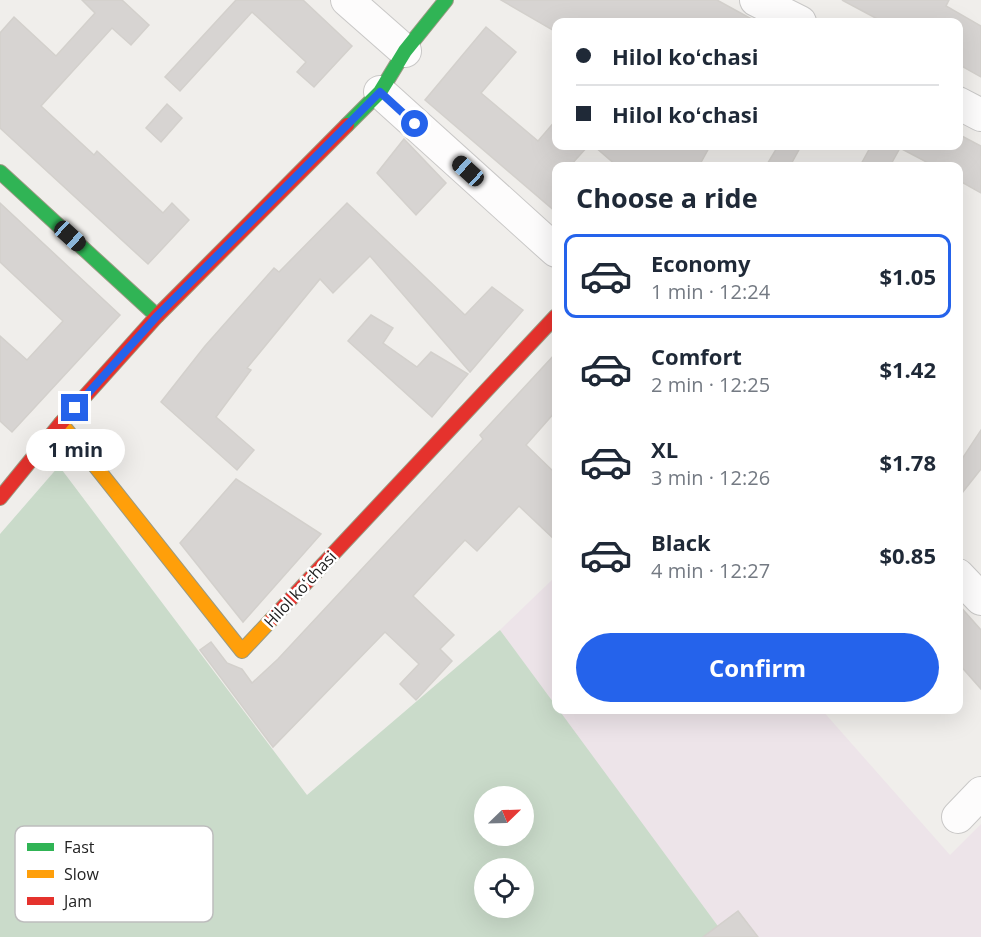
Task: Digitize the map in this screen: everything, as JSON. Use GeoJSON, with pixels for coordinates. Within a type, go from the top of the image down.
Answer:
{"type":"FeatureCollection","features":[{"type":"Feature","properties":{"kind":"street"},"geometry":{"type":"LineString","coordinates":[[347,0],[405,51]]}},
{"type":"Feature","properties":{"kind":"street"},"geometry":{"type":"LineString","coordinates":[[756,0],[792,18]]}},
{"type":"Feature","properties":{"kind":"street"},"geometry":{"type":"LineString","coordinates":[[0,498],[61,423],[157,316],[380,92],[405,51],[447,2]]}},
{"type":"Feature","properties":{"kind":"street"},"geometry":{"type":"LineString","coordinates":[[380,92],[552,247]]}},
{"type":"Feature","properties":{"kind":"street"},"geometry":{"type":"LineString","coordinates":[[963,106],[981,115]]}},
{"type":"Feature","properties":{"kind":"street"},"geometry":{"type":"LineString","coordinates":[[0,172],[157,316]]}},
{"type":"Feature","properties":{"kind":"street","name":"Hilol koʻchasi"},"geometry":{"type":"LineString","coordinates":[[61,423],[242,651],[552,320]]}},
{"type":"Feature","properties":{"kind":"street"},"geometry":{"type":"LineString","coordinates":[[963,580],[981,599]]}},
{"type":"Feature","properties":{"kind":"street"},"geometry":{"type":"LineString","coordinates":[[957,818],[981,793]]}},
{"type":"Feature","properties":{"kind":"shaded area"},"geometry":{"type":"Polygon","coordinates":[[[552,580],[552,702],[500,630],[552,580]]]}},
{"type":"Feature","properties":{"kind":"shaded area"},"geometry":{"type":"Polygon","coordinates":[[[561,714],[826,714],[950,855],[981,824],[981,937],[726,937],[561,714]]]}},
{"type":"Feature","properties":{"kind":"green space"},"geometry":{"type":"Polygon","coordinates":[[[59,466],[307,795],[500,630],[552,701],[552,714],[562,714],[726,937],[0,937],[0,534],[59,466]]]}},
{"type":"Feature","properties":{"kind":"building"},"geometry":{"type":"Polygon","coordinates":[[[82,0],[122,0],[149,25],[131,45],[112,28],[41,106],[94,155],[97,151],[163,213],[172,203],[189,220],[148,264],[0,128],[0,33],[14,17],[56,56],[95,13],[82,0]]]}},
{"type":"Feature","properties":{"kind":"building"},"geometry":{"type":"Polygon","coordinates":[[[236,0],[303,0],[352,46],[314,87],[297,72],[306,62],[252,12],[180,91],[165,77],[236,0]]]}},
{"type":"Feature","properties":{"kind":"building"},"geometry":{"type":"Polygon","coordinates":[[[501,0],[717,0],[750,18],[552,18],[552,30],[501,0]]]}},
{"type":"Feature","properties":{"kind":"building"},"geometry":{"type":"Polygon","coordinates":[[[842,0],[949,0],[946,6],[981,26],[981,77],[963,67],[963,18],[876,18],[842,0]]]}},
{"type":"Feature","properties":{"kind":"building"},"geometry":{"type":"Polygon","coordinates":[[[486,27],[516,52],[481,93],[538,141],[552,125],[552,150],[584,150],[574,162],[552,162],[552,209],[425,100],[486,27]]]}},
{"type":"Feature","properties":{"kind":"building"},"geometry":{"type":"Polygon","coordinates":[[[167,104],[182,118],[161,142],[146,128],[167,104]]]}},
{"type":"Feature","properties":{"kind":"building"},"geometry":{"type":"Polygon","coordinates":[[[963,137],[981,146],[981,193],[963,183],[963,162],[926,162],[904,150],[963,150],[963,137]]]}},
{"type":"Feature","properties":{"kind":"building"},"geometry":{"type":"Polygon","coordinates":[[[404,139],[446,183],[416,215],[377,173],[404,139]]]}},
{"type":"Feature","properties":{"kind":"building"},"geometry":{"type":"Polygon","coordinates":[[[599,150],[708,150],[701,162],[612,162],[599,150]]]}},
{"type":"Feature","properties":{"kind":"building"},"geometry":{"type":"Polygon","coordinates":[[[776,150],[799,150],[792,162],[768,162],[776,150]]]}},
{"type":"Feature","properties":{"kind":"building"},"geometry":{"type":"Polygon","coordinates":[[[869,150],[899,150],[892,162],[862,162],[869,150]]]}},
{"type":"Feature","properties":{"kind":"building"},"geometry":{"type":"Polygon","coordinates":[[[0,203],[120,315],[12,432],[0,421],[0,336],[27,360],[63,321],[0,262],[0,203]]]}},
{"type":"Feature","properties":{"kind":"building"},"geometry":{"type":"Polygon","coordinates":[[[347,203],[465,315],[492,287],[523,310],[470,372],[370,256],[333,293],[320,279],[247,368],[251,370],[216,417],[254,450],[237,470],[161,402],[205,346],[274,268],[279,272],[347,203]]]}},
{"type":"Feature","properties":{"kind":"building"},"geometry":{"type":"Polygon","coordinates":[[[371,315],[393,328],[383,343],[417,367],[431,352],[468,374],[432,417],[348,341],[371,315]]]}},
{"type":"Feature","properties":{"kind":"building"},"geometry":{"type":"Polygon","coordinates":[[[552,357],[552,416],[526,445],[552,470],[552,537],[519,506],[477,551],[465,540],[413,596],[454,635],[440,649],[452,661],[416,700],[400,684],[419,664],[385,632],[273,747],[200,650],[211,642],[227,663],[242,669],[252,683],[278,659],[483,439],[480,435],[552,357]]]}},
{"type":"Feature","properties":{"kind":"building"},"geometry":{"type":"Polygon","coordinates":[[[981,430],[981,469],[963,492],[963,457],[981,430]]]}},
{"type":"Feature","properties":{"kind":"building"},"geometry":{"type":"Polygon","coordinates":[[[236,479],[321,534],[243,622],[180,543],[236,479]]]}},
{"type":"Feature","properties":{"kind":"building"},"geometry":{"type":"Polygon","coordinates":[[[963,610],[981,630],[981,689],[963,669],[963,610]]]}},
{"type":"Feature","properties":{"kind":"building"},"geometry":{"type":"Polygon","coordinates":[[[738,911],[758,937],[703,937],[738,911]]]}},
{"type":"Feature","properties":{"kind":"traffic: fast"},"geometry":{"type":"LineString","coordinates":[[347,125],[380,92],[405,51],[446,0]]}},
{"type":"Feature","properties":{"kind":"traffic: fast"},"geometry":{"type":"LineString","coordinates":[[0,172],[157,316]]}},
{"type":"Feature","properties":{"kind":"traffic: slow"},"geometry":{"type":"LineString","coordinates":[[61,423],[242,651],[272,619]]}},
{"type":"Feature","properties":{"kind":"traffic: jam"},"geometry":{"type":"LineString","coordinates":[[0,498],[61,423],[157,316],[347,125]]}},
{"type":"Feature","properties":{"kind":"traffic: jam"},"geometry":{"type":"LineString","coordinates":[[272,619],[552,320]]}},
{"type":"Feature","properties":{"kind":"route"},"geometry":{"type":"LineString","coordinates":[[75,408],[157,316],[380,92],[415,124]]}}]}
